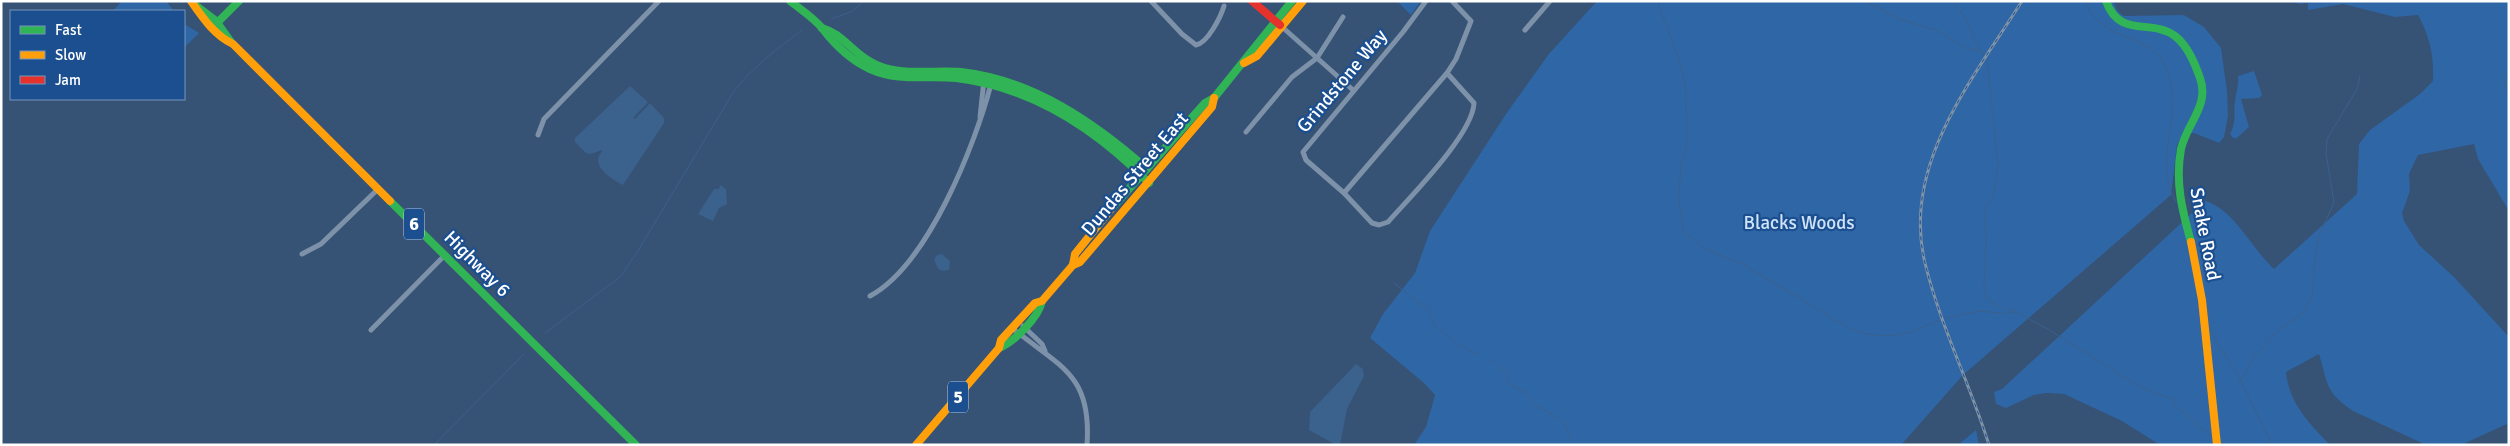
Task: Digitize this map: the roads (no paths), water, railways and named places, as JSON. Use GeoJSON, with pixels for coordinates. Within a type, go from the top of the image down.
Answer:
{"type":"FeatureCollection","features":[{"type":"Feature","properties":{"kind":"main road"},"geometry":{"type":"LineString","coordinates":[[214,26],[239,1]]}},
{"type":"Feature","properties":{"kind":"main road"},"geometry":{"type":"LineString","coordinates":[[790,1],[822,28],[829,29],[843,46],[881,70],[951,72],[1036,94],[1069,111],[1117,144],[1152,180]]}},
{"type":"Feature","properties":{"kind":"main road"},"geometry":{"type":"LineString","coordinates":[[1252,1],[1278,24]]}},
{"type":"Feature","properties":{"kind":"main road","name":"Dundas Street East"},"geometry":{"type":"LineString","coordinates":[[1073,265],[1075,254],[1106,214],[1205,103],[1214,98],[1243,64],[1257,56],[1292,1]]}},
{"type":"Feature","properties":{"kind":"main road","name":"Dundas Street East"},"geometry":{"type":"LineString","coordinates":[[1278,24],[1303,1]]}},
{"type":"Feature","properties":{"kind":"main road","name":"Snake Road"},"geometry":{"type":"LineString","coordinates":[[2106,1],[2114,19],[2125,25],[2163,30],[2179,39],[2203,89],[2201,109],[2184,139],[2180,160],[2178,200],[2194,252],[2218,445]]}},
{"type":"Feature","properties":{"kind":"main road","name":"Highway 6"},"geometry":{"type":"LineString","coordinates":[[193,3],[199,15],[228,34],[231,42],[636,445]]}},
{"type":"Feature","properties":{"kind":"main road","name":"Dundas Street East"},"geometry":{"type":"LineString","coordinates":[[916,445],[1000,348],[1001,340],[1018,328],[1035,303],[1042,300],[1073,265],[1080,262],[1152,180],[1212,107],[1214,98]]}},
{"type":"Feature","properties":{"kind":"street"},"geometry":{"type":"LineString","coordinates":[[538,135],[544,119],[659,1]]}},
{"type":"Feature","properties":{"kind":"street"},"geometry":{"type":"LineString","coordinates":[[1151,1],[1187,39],[1196,45],[1202,43],[1221,17],[1224,6]]}},
{"type":"Feature","properties":{"kind":"street","name":"Grindstone Way"},"geometry":{"type":"LineString","coordinates":[[1426,1],[1403,32],[1303,152],[1306,160],[1344,193],[1372,223],[1385,225],[1460,137],[1473,109],[1470,97],[1446,73]]}},
{"type":"Feature","properties":{"kind":"street"},"geometry":{"type":"LineString","coordinates":[[1344,193],[1456,59],[1471,21],[1452,1]]}},
{"type":"Feature","properties":{"kind":"street"},"geometry":{"type":"LineString","coordinates":[[1525,30],[1550,1]]}},
{"type":"Feature","properties":{"kind":"street"},"geometry":{"type":"LineString","coordinates":[[1246,132],[1292,77],[1317,58],[1342,17]]}},
{"type":"Feature","properties":{"kind":"street"},"geometry":{"type":"LineString","coordinates":[[1278,24],[1353,90]]}},
{"type":"Feature","properties":{"kind":"street"},"geometry":{"type":"LineString","coordinates":[[870,296],[878,292],[899,270],[936,220],[962,169],[980,116],[988,81]]}},
{"type":"Feature","properties":{"kind":"street"},"geometry":{"type":"LineString","coordinates":[[302,254],[321,244],[378,189]]}},
{"type":"Feature","properties":{"kind":"street"},"geometry":{"type":"LineString","coordinates":[[371,330],[444,255]]}},
{"type":"Feature","properties":{"kind":"street"},"geometry":{"type":"LineString","coordinates":[[1018,328],[1042,344],[1046,352],[1074,379],[1084,396],[1088,415],[1087,445]]}},
{"type":"Feature","properties":{"kind":"waterway"},"geometry":{"type":"LineString","coordinates":[[831,19],[853,11],[864,1]]}},
{"type":"Feature","properties":{"kind":"waterway"},"geometry":{"type":"LineString","coordinates":[[1657,1],[1680,62],[1686,90],[1687,144],[1681,165],[1679,198],[1683,231],[1703,248],[1743,264],[1847,327]]}},
{"type":"Feature","properties":{"kind":"waterway"},"geometry":{"type":"LineString","coordinates":[[1865,1],[1899,19],[1936,30],[1967,49],[1980,50]]}},
{"type":"Feature","properties":{"kind":"waterway"},"geometry":{"type":"LineString","coordinates":[[1954,1],[1987,60],[1998,165],[1993,198],[1984,211],[1986,234],[1984,289],[1987,298],[2001,308]]}},
{"type":"Feature","properties":{"kind":"waterway"},"geometry":{"type":"LineString","coordinates":[[2084,1],[2097,20],[2115,32],[2146,46],[2162,60],[2167,70],[2172,104],[2167,170],[2169,186],[2176,202]]}},
{"type":"Feature","properties":{"kind":"waterway"},"geometry":{"type":"LineString","coordinates":[[545,333],[620,277],[636,254],[734,91],[757,66],[802,30]]}},
{"type":"Feature","properties":{"kind":"waterway"},"geometry":{"type":"LineString","coordinates":[[2509,75],[2505,82],[2509,95]]}},
{"type":"Feature","properties":{"kind":"waterway"},"geometry":{"type":"LineString","coordinates":[[2240,382],[2254,357],[2277,332],[2303,312],[2312,296],[2316,248],[2320,233],[2334,203],[2326,153],[2327,139],[2357,89],[2360,76]]}},
{"type":"Feature","properties":{"kind":"waterway"},"geometry":{"type":"LineString","coordinates":[[1394,283],[1427,309],[1436,327],[1454,341]]}},
{"type":"Feature","properties":{"kind":"waterway"},"geometry":{"type":"LineString","coordinates":[[2005,309],[2015,311],[2051,331],[2140,387],[2173,399],[2176,406],[2212,437]]}},
{"type":"Feature","properties":{"kind":"waterway"},"geometry":{"type":"LineString","coordinates":[[1946,318],[1978,311],[2001,313]]}},
{"type":"Feature","properties":{"kind":"waterway"},"geometry":{"type":"LineString","coordinates":[[2207,311],[2210,328],[2220,348],[2236,371],[2272,445]]}},
{"type":"Feature","properties":{"kind":"waterway"},"geometry":{"type":"LineString","coordinates":[[2006,313],[2015,312]]}},
{"type":"Feature","properties":{"kind":"waterway"},"geometry":{"type":"LineString","coordinates":[[1852,329],[1866,334],[1891,336],[1914,331],[1940,320]]}},
{"type":"Feature","properties":{"kind":"waterway"},"geometry":{"type":"LineString","coordinates":[[1458,344],[1477,354]]}},
{"type":"Feature","properties":{"kind":"waterway"},"geometry":{"type":"LineString","coordinates":[[434,445],[524,354]]}},
{"type":"Feature","properties":{"kind":"waterway"},"geometry":{"type":"LineString","coordinates":[[1491,360],[1496,364]]}},
{"type":"Feature","properties":{"kind":"waterway"},"geometry":{"type":"LineString","coordinates":[[1499,367],[1507,374],[1508,383],[1526,393],[1531,400]]}},
{"type":"Feature","properties":{"kind":"waterway"},"geometry":{"type":"LineString","coordinates":[[1533,404],[1560,419]]}},
{"type":"Feature","properties":{"kind":"waterway"},"geometry":{"type":"LineString","coordinates":[[1563,421],[1569,436],[1578,445]]}},
{"type":"Feature","properties":{"kind":"railway"},"geometry":{"type":"LineString","coordinates":[[1989,445],[1931,286],[1925,263],[1920,227],[1923,192],[1932,158],[1946,124],[1963,92],[2022,1]]}},
{"type":"Feature","properties":{"kind":"park label","name":"Blacks Woods"},"geometry":{"type":"Point","coordinates":[1799,223]}}]}
